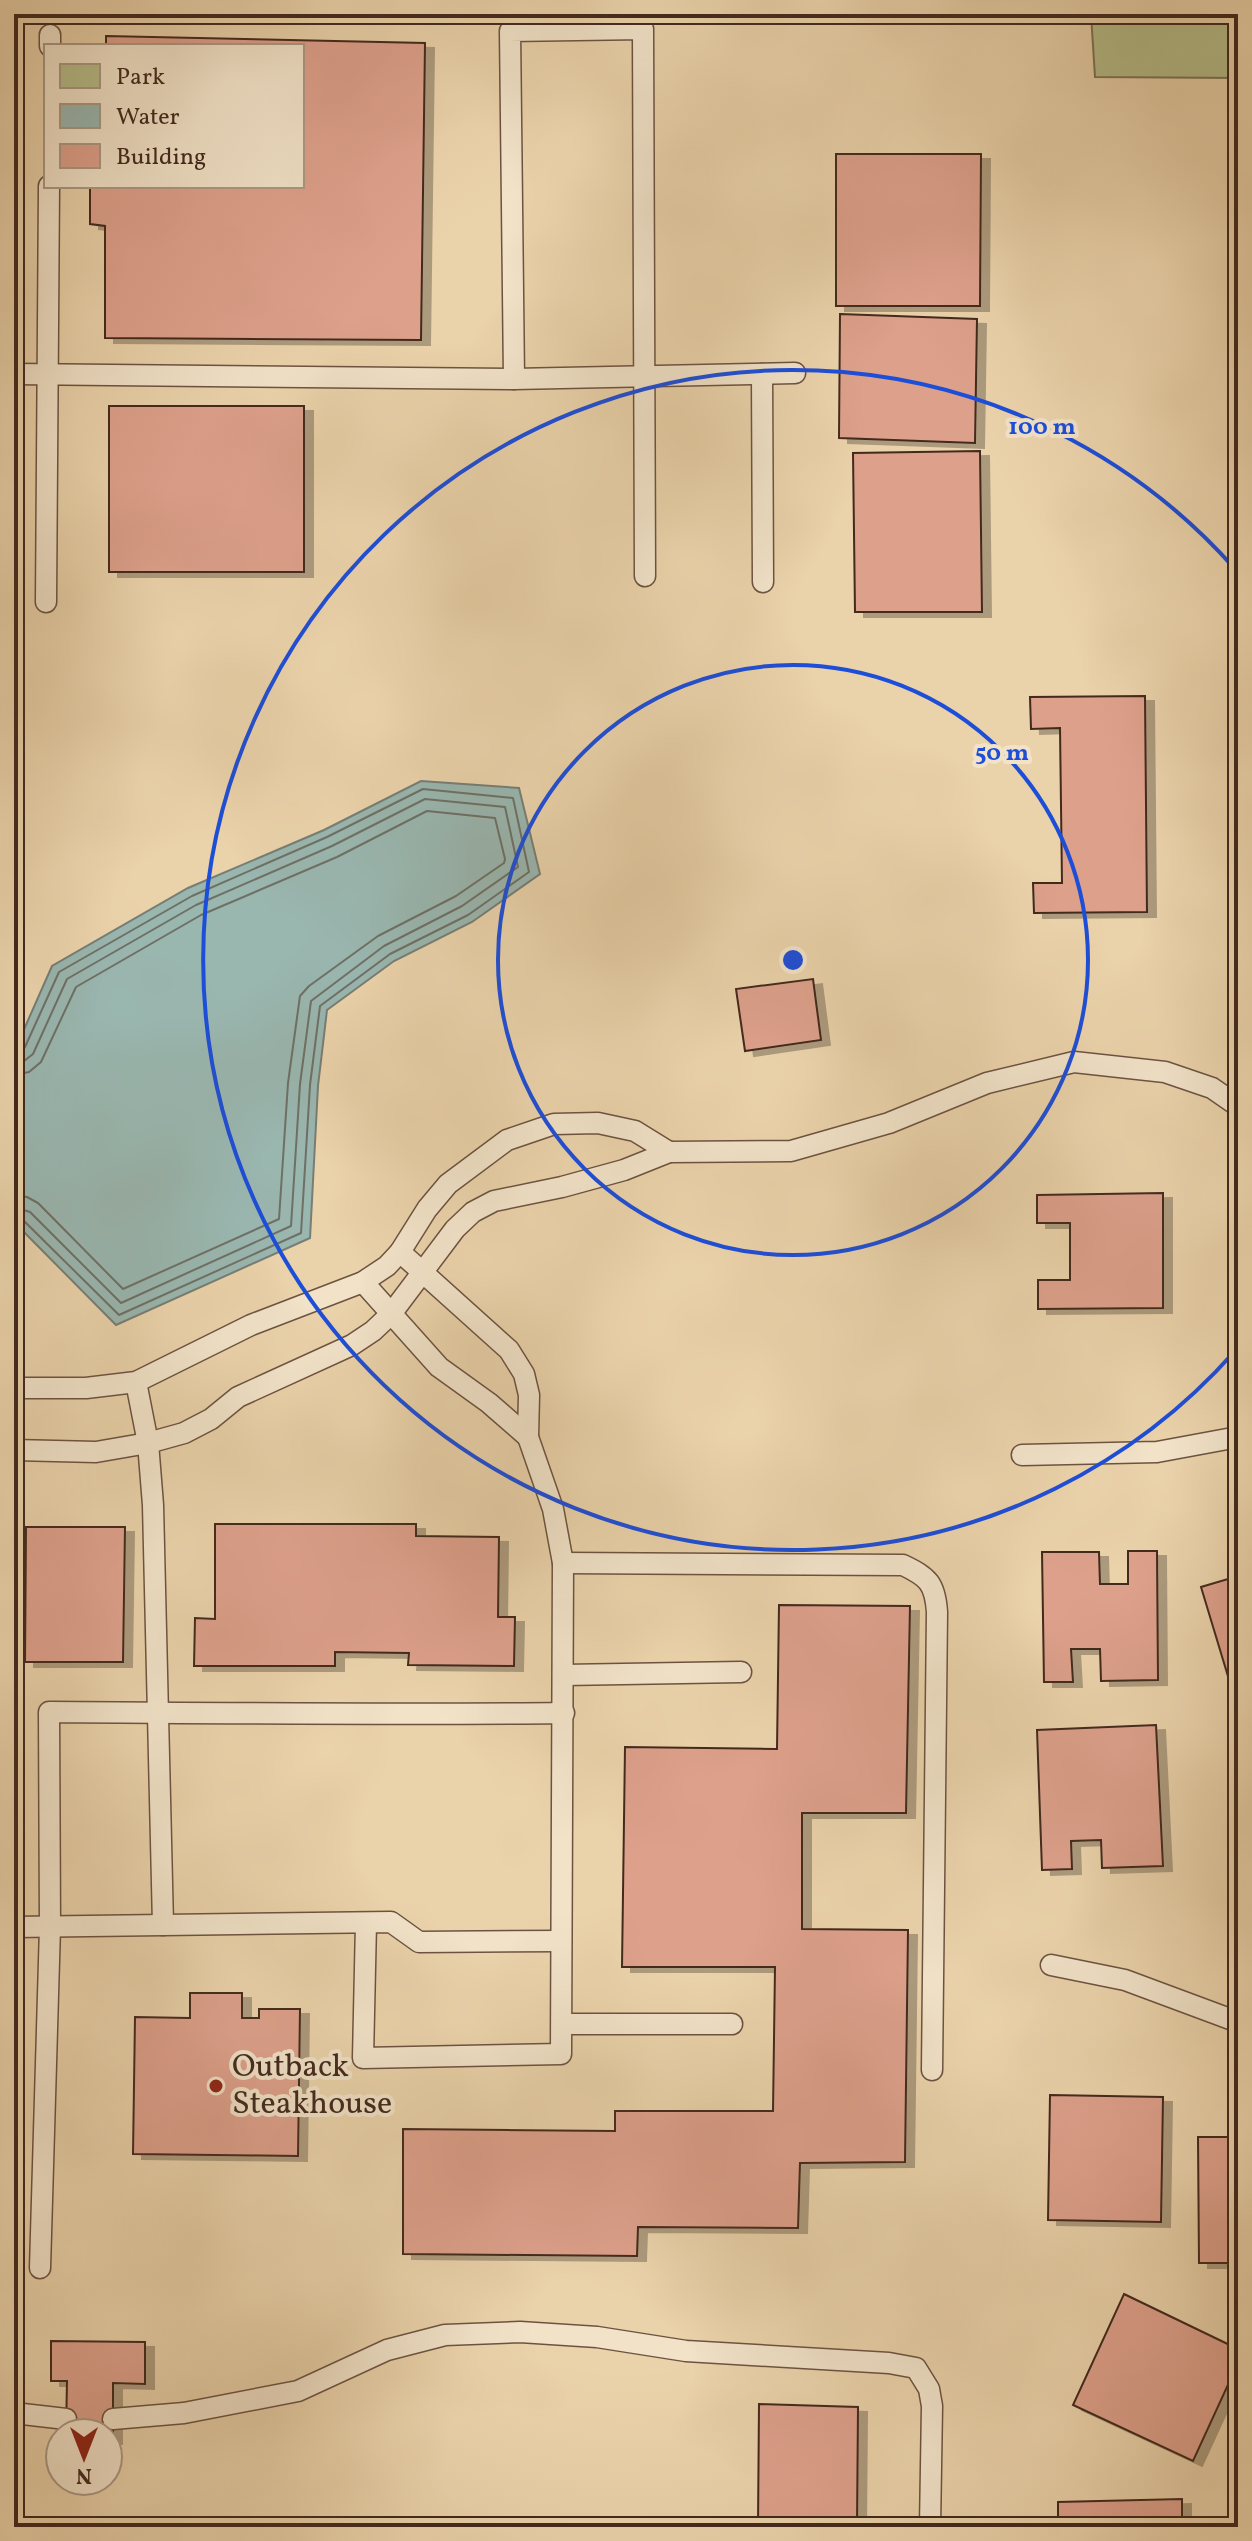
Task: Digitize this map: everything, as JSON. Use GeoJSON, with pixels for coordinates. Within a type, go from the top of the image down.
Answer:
{"type":"FeatureCollection","features":[{"type":"Feature","properties":{"kind":"lane"},"geometry":{"type":"LineString","coordinates":[[514,379],[510,31],[643,29],[645,576]]}},
{"type":"Feature","properties":{"kind":"lane"},"geometry":{"type":"LineString","coordinates":[[46,602],[49,188]]}},
{"type":"Feature","properties":{"kind":"lane"},"geometry":{"type":"LineString","coordinates":[[14,374],[514,379],[795,373]]}},
{"type":"Feature","properties":{"kind":"lane"},"geometry":{"type":"LineString","coordinates":[[762,374],[763,582]]}},
{"type":"Feature","properties":{"kind":"lane"},"geometry":{"type":"LineString","coordinates":[[14,1450],[96,1452],[184,1433],[211,1419],[238,1397],[352,1345],[373,1331],[391,1314],[455,1229],[473,1212],[494,1201],[624,1170],[669,1152],[791,1151],[889,1123],[987,1083],[1074,1062],[1165,1072],[1212,1088],[1238,1106]]}},
{"type":"Feature","properties":{"kind":"lane"},"geometry":{"type":"LineString","coordinates":[[14,1388],[86,1388],[136,1382],[251,1325],[363,1282],[387,1266],[400,1252],[427,1209],[448,1184],[507,1140],[554,1124],[598,1123],[635,1131],[669,1152]]}},
{"type":"Feature","properties":{"kind":"lane"},"geometry":{"type":"LineString","coordinates":[[366,1923],[363,2058],[561,2054],[563,1563],[553,1509],[528,1437],[529,1395],[524,1374],[509,1350],[400,1252]]}},
{"type":"Feature","properties":{"kind":"lane"},"geometry":{"type":"LineString","coordinates":[[363,1282],[439,1367],[489,1403],[528,1437]]}},
{"type":"Feature","properties":{"kind":"lane"},"geometry":{"type":"LineString","coordinates":[[136,1382],[148,1443],[153,1505],[163,1925]]}},
{"type":"Feature","properties":{"kind":"lane"},"geometry":{"type":"LineString","coordinates":[[1022,1455],[1157,1452],[1238,1437]]}},
{"type":"Feature","properties":{"kind":"lane"},"geometry":{"type":"LineString","coordinates":[[563,1563],[903,1565],[926,1577],[936,1596],[937,1612],[932,2070]]}},
{"type":"Feature","properties":{"kind":"lane"},"geometry":{"type":"LineString","coordinates":[[564,1675],[741,1672]]}},
{"type":"Feature","properties":{"kind":"lane"},"geometry":{"type":"LineString","coordinates":[[40,2268],[50,1927],[49,1712],[564,1713]]}},
{"type":"Feature","properties":{"kind":"lane"},"geometry":{"type":"LineString","coordinates":[[14,1927],[391,1922],[419,1942],[561,1941]]}},
{"type":"Feature","properties":{"kind":"lane"},"geometry":{"type":"LineString","coordinates":[[1051,1965],[1125,1980],[1238,2022]]}},
{"type":"Feature","properties":{"kind":"lane"},"geometry":{"type":"LineString","coordinates":[[562,2024],[732,2024]]}},
{"type":"Feature","properties":{"kind":"lane"},"geometry":{"type":"LineString","coordinates":[[124,2418],[184,2413],[298,2391],[387,2350],[445,2335],[520,2332],[597,2337],[686,2351],[889,2363],[916,2368],[929,2389],[932,2406],[930,2527]]}},
{"type":"Feature","properties":{"kind":"lane"},"geometry":{"type":"LineString","coordinates":[[14,2413],[49,2417]]}},
{"type":"Feature","properties":{"kind":"green space"},"geometry":{"type":"Polygon","coordinates":[[[1091,14],[1238,14],[1238,78],[1095,77],[1091,14]]]}},
{"type":"Feature","properties":{"kind":"water"},"geometry":{"type":"Polygon","coordinates":[[[421,781],[519,788],[540,874],[472,922],[394,961],[327,1010],[318,1086],[310,1238],[116,1325],[14,1222],[14,1052],[52,966],[188,888],[324,830],[421,781]]]}},
{"type":"Feature","properties":{"kind":"building"},"geometry":{"type":"Polygon","coordinates":[[[106,36],[425,43],[421,340],[105,338],[105,226],[90,224],[90,188],[304,188],[304,44],[106,44],[106,36]]]}},
{"type":"Feature","properties":{"kind":"building"},"geometry":{"type":"Polygon","coordinates":[[[836,154],[981,154],[980,306],[836,306],[836,154]]]}},
{"type":"Feature","properties":{"kind":"building"},"geometry":{"type":"Polygon","coordinates":[[[840,314],[977,319],[975,443],[839,438],[840,314]]]}},
{"type":"Feature","properties":{"kind":"building"},"geometry":{"type":"Polygon","coordinates":[[[109,406],[304,406],[304,572],[109,572],[109,406]]]}},
{"type":"Feature","properties":{"kind":"building"},"geometry":{"type":"Polygon","coordinates":[[[980,451],[982,612],[855,612],[853,453],[980,451]]]}},
{"type":"Feature","properties":{"kind":"building"},"geometry":{"type":"Polygon","coordinates":[[[1145,696],[1147,912],[1034,913],[1033,883],[1062,883],[1060,728],[1031,729],[1030,697],[1145,696]]]}},
{"type":"Feature","properties":{"kind":"building"},"geometry":{"type":"Polygon","coordinates":[[[813,979],[821,1040],[745,1051],[736,989],[813,979]]]}},
{"type":"Feature","properties":{"kind":"building"},"geometry":{"type":"Polygon","coordinates":[[[1163,1193],[1163,1308],[1038,1309],[1038,1280],[1070,1280],[1070,1223],[1037,1223],[1037,1195],[1163,1193]]]}},
{"type":"Feature","properties":{"kind":"building"},"geometry":{"type":"Polygon","coordinates":[[[215,1524],[416,1524],[416,1536],[499,1537],[498,1617],[515,1617],[514,1666],[408,1665],[409,1653],[335,1652],[335,1666],[194,1666],[195,1618],[215,1619],[215,1524]]]}},
{"type":"Feature","properties":{"kind":"building"},"geometry":{"type":"Polygon","coordinates":[[[26,1527],[125,1527],[123,1662],[25,1662],[26,1527]]]}},
{"type":"Feature","properties":{"kind":"building"},"geometry":{"type":"Polygon","coordinates":[[[1128,1551],[1157,1551],[1158,1680],[1101,1681],[1100,1649],[1071,1649],[1073,1682],[1044,1682],[1042,1552],[1099,1552],[1100,1584],[1128,1584],[1128,1551]]]}},
{"type":"Feature","properties":{"kind":"building"},"geometry":{"type":"Polygon","coordinates":[[[1238,1576],[1238,1705],[1237,1706],[1201,1587],[1238,1576]]]}},
{"type":"Feature","properties":{"kind":"building"},"geometry":{"type":"Polygon","coordinates":[[[779,1605],[910,1606],[906,1813],[802,1813],[802,1929],[908,1930],[905,2162],[800,2163],[798,2228],[638,2227],[637,2256],[403,2254],[403,2129],[615,2131],[615,2111],[773,2111],[775,1967],[622,1967],[625,1747],[777,1749],[779,1605]]]}},
{"type":"Feature","properties":{"kind":"building"},"geometry":{"type":"Polygon","coordinates":[[[1156,1725],[1163,1866],[1102,1868],[1101,1840],[1071,1841],[1072,1869],[1042,1870],[1037,1730],[1156,1725]]]}},
{"type":"Feature","properties":{"kind":"building"},"geometry":{"type":"Polygon","coordinates":[[[1232,1815],[1238,1815],[1238,1933],[1232,1815]]]}},
{"type":"Feature","properties":{"kind":"building","name":"Outback Steakhouse"},"geometry":{"type":"Polygon","coordinates":[[[190,1993],[242,1993],[242,2018],[259,2018],[259,2009],[300,2009],[298,2156],[133,2154],[135,2017],[190,2018],[190,1993]]]}},
{"type":"Feature","properties":{"kind":"building"},"geometry":{"type":"Polygon","coordinates":[[[1050,2095],[1163,2097],[1161,2222],[1048,2220],[1050,2095]]]}},
{"type":"Feature","properties":{"kind":"building"},"geometry":{"type":"Polygon","coordinates":[[[1198,2137],[1238,2137],[1238,2263],[1199,2263],[1198,2137]]]}},
{"type":"Feature","properties":{"kind":"building"},"geometry":{"type":"Polygon","coordinates":[[[1124,2294],[1238,2349],[1238,2363],[1193,2461],[1073,2405],[1124,2294]]]}},
{"type":"Feature","properties":{"kind":"building"},"geometry":{"type":"Polygon","coordinates":[[[51,2341],[145,2342],[145,2384],[113,2383],[113,2417],[66,2417],[67,2381],[51,2381],[51,2341]]]}},
{"type":"Feature","properties":{"kind":"building"},"geometry":{"type":"Polygon","coordinates":[[[759,2404],[858,2407],[857,2527],[758,2527],[759,2404]]]}},
{"type":"Feature","properties":{"kind":"building"},"geometry":{"type":"Polygon","coordinates":[[[1182,2499],[1182,2527],[1058,2527],[1058,2502],[1182,2499]]]}},
{"type":"Feature","properties":{"kind":"place","name":"Outback Steakhouse"},"geometry":{"type":"Point","coordinates":[216,2086]}}]}
